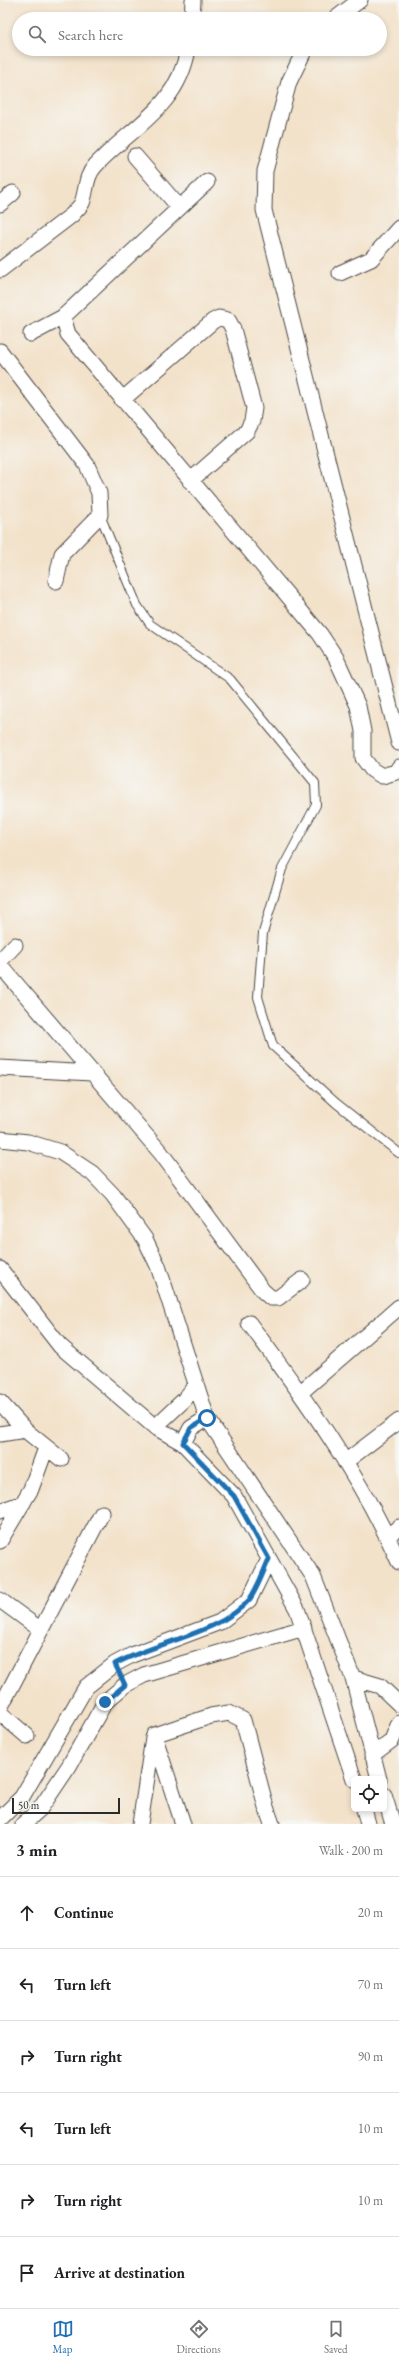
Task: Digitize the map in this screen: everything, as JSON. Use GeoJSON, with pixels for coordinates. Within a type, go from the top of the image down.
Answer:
{"type":"FeatureCollection","features":[{"type":"Feature","properties":{"kind":"street"},"geometry":{"type":"LineString","coordinates":[[192,12],[193,0]]}},
{"type":"Feature","properties":{"kind":"street"},"geometry":{"type":"LineString","coordinates":[[344,12],[360,0]]}},
{"type":"Feature","properties":{"kind":"street"},"geometry":{"type":"LineString","coordinates":[[0,270],[82,204],[88,178],[95,167],[137,130],[171,94],[185,56]]}},
{"type":"Feature","properties":{"kind":"street"},"geometry":{"type":"LineString","coordinates":[[302,56],[289,82],[265,171],[264,210],[399,743]]}},
{"type":"Feature","properties":{"kind":"street"},"geometry":{"type":"LineString","coordinates":[[135,156],[178,206]]}},
{"type":"Feature","properties":{"kind":"street"},"geometry":{"type":"LineString","coordinates":[[31,334],[63,318],[178,206],[207,182]]}},
{"type":"Feature","properties":{"kind":"street"},"geometry":{"type":"LineString","coordinates":[[340,273],[371,259],[399,228]]}},
{"type":"Feature","properties":{"kind":"street"},"geometry":{"type":"LineString","coordinates":[[63,318],[68,334],[190,482],[320,634],[336,658],[358,706],[363,731],[363,758],[372,770],[382,776],[396,772],[399,767]]}},
{"type":"Feature","properties":{"kind":"street"},"geometry":{"type":"LineString","coordinates":[[122,400],[213,321],[219,318],[228,320],[233,329],[254,408],[252,421],[247,431],[190,482]]}},
{"type":"Feature","properties":{"kind":"street"},"geometry":{"type":"LineString","coordinates":[[0,351],[87,465],[99,493],[100,515],[62,554],[56,581]]}},
{"type":"Feature","properties":{"kind":"street"},"geometry":{"type":"LineString","coordinates":[[0,961],[15,946]]}},
{"type":"Feature","properties":{"kind":"street"},"geometry":{"type":"LineString","coordinates":[[0,965],[161,1154],[263,1291],[271,1298],[278,1298],[302,1280]]}},
{"type":"Feature","properties":{"kind":"street"},"geometry":{"type":"LineString","coordinates":[[0,1068],[92,1073]]}},
{"type":"Feature","properties":{"kind":"street"},"geometry":{"type":"LineString","coordinates":[[0,1139],[28,1142],[60,1152],[92,1173],[113,1195],[145,1239],[158,1266],[207,1418],[313,1576],[353,1678],[378,1776]]}},
{"type":"Feature","properties":{"kind":"street"},"geometry":{"type":"LineString","coordinates":[[0,1269],[60,1346],[155,1427],[183,1443],[234,1496],[297,1609],[353,1776]]}},
{"type":"Feature","properties":{"kind":"street"},"geometry":{"type":"LineString","coordinates":[[300,1393],[399,1307]]}},
{"type":"Feature","properties":{"kind":"street"},"geometry":{"type":"LineString","coordinates":[[249,1323],[300,1393],[393,1532],[399,1562]]}},
{"type":"Feature","properties":{"kind":"street"},"geometry":{"type":"LineString","coordinates":[[155,1427],[184,1400],[196,1385]]}},
{"type":"Feature","properties":{"kind":"street"},"geometry":{"type":"LineString","coordinates":[[0,1402],[25,1430],[61,1459]]}},
{"type":"Feature","properties":{"kind":"street"},"geometry":{"type":"LineString","coordinates":[[183,1443],[191,1428],[207,1418]]}},
{"type":"Feature","properties":{"kind":"street"},"geometry":{"type":"LineString","coordinates":[[345,1462],[399,1420]]}},
{"type":"Feature","properties":{"kind":"street"},"geometry":{"type":"LineString","coordinates":[[0,1434],[25,1430]]}},
{"type":"Feature","properties":{"kind":"street"},"geometry":{"type":"LineString","coordinates":[[0,1541],[31,1489],[46,1448]]}},
{"type":"Feature","properties":{"kind":"street"},"geometry":{"type":"LineString","coordinates":[[0,1510],[23,1503]]}},
{"type":"Feature","properties":{"kind":"street"},"geometry":{"type":"LineString","coordinates":[[0,1708],[102,1514]]}},
{"type":"Feature","properties":{"kind":"street"},"geometry":{"type":"LineString","coordinates":[[0,1819],[22,1797],[86,1688],[115,1664],[132,1655],[220,1622],[249,1600],[269,1559]]}},
{"type":"Feature","properties":{"kind":"street"},"geometry":{"type":"LineString","coordinates":[[0,1600],[41,1630]]}},
{"type":"Feature","properties":{"kind":"street"},"geometry":{"type":"LineString","coordinates":[[23,1824],[40,1809],[61,1778],[105,1702],[125,1685],[144,1675],[304,1628]]}},
{"type":"Feature","properties":{"kind":"street"},"geometry":{"type":"LineString","coordinates":[[115,1664],[125,1685]]}},
{"type":"Feature","properties":{"kind":"street"},"geometry":{"type":"LineString","coordinates":[[353,1678],[380,1686],[399,1704]]}},
{"type":"Feature","properties":{"kind":"street"},"geometry":{"type":"LineString","coordinates":[[154,1735],[212,1716],[229,1713],[243,1720],[266,1807],[272,1824]]}},
{"type":"Feature","properties":{"kind":"street"},"geometry":{"type":"LineString","coordinates":[[0,1714],[27,1736]]}},
{"type":"Feature","properties":{"kind":"street"},"geometry":{"type":"LineString","coordinates":[[372,1755],[392,1740],[399,1723]]}},
{"type":"Feature","properties":{"kind":"street"},"geometry":{"type":"LineString","coordinates":[[140,1824],[154,1735]]}},
{"type":"Feature","properties":{"kind":"street"},"geometry":{"type":"LineString","coordinates":[[154,1735],[182,1824]]}},
{"type":"Feature","properties":{"kind":"street"},"geometry":{"type":"LineString","coordinates":[[387,1805],[393,1824]]}},
{"type":"Feature","properties":{"kind":"street"},"geometry":{"type":"LineString","coordinates":[[365,1812],[368,1824]]}},
{"type":"Feature","properties":{"kind":"lane"},"geometry":{"type":"LineString","coordinates":[[100,515],[137,605],[150,624],[230,679],[315,784],[316,805],[282,869],[263,933],[258,997],[274,1046],[336,1103],[399,1153]]}},
{"type":"Feature","properties":{"kind":"route"},"geometry":{"type":"LineString","coordinates":[[105,1702],[125,1685],[115,1664],[132,1655],[220,1622],[249,1600],[269,1559],[234,1496],[183,1443],[191,1428],[207,1418]]}}]}
